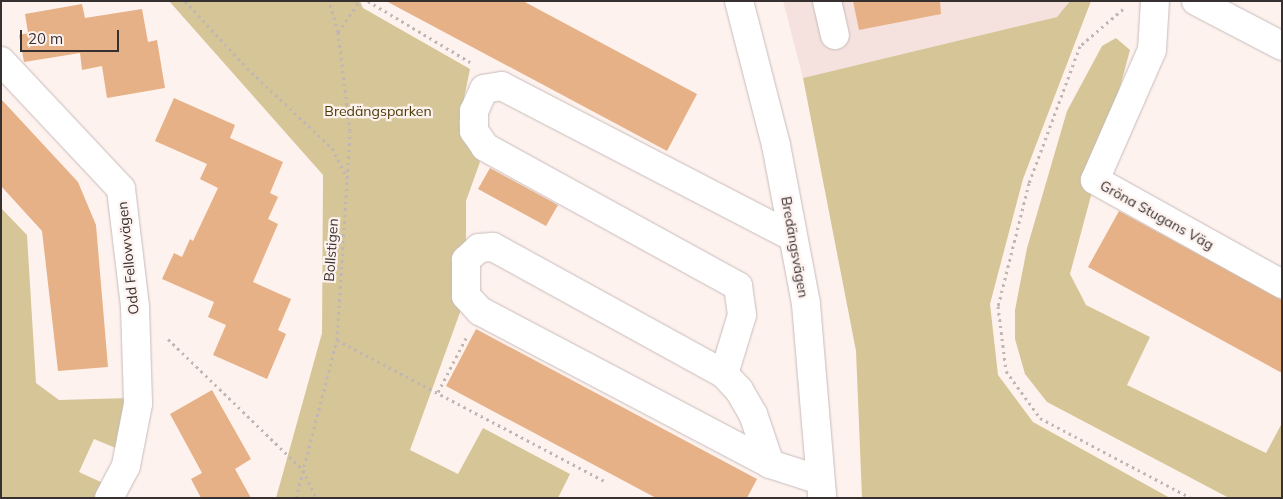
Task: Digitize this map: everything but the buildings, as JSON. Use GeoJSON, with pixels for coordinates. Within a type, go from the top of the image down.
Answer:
{"type":"FeatureCollection","features":[{"type":"Feature","properties":{"kind":"street","name":"Bredängsvägen"},"geometry":{"type":"LineString","coordinates":[[739,1],[776,145],[806,304],[821,489]]}},
{"type":"Feature","properties":{"kind":"street"},"geometry":{"type":"LineString","coordinates":[[827,1],[835,35]]}},
{"type":"Feature","properties":{"kind":"street","name":"Gröna Stugans Väg"},"geometry":{"type":"LineString","coordinates":[[1155,1],[1152,50],[1095,180],[1282,284]]}},
{"type":"Feature","properties":{"kind":"street"},"geometry":{"type":"LineString","coordinates":[[1196,1],[1282,46]]}},
{"type":"Feature","properties":{"kind":"street","name":"Odd Fellowvägen"},"geometry":{"type":"LineString","coordinates":[[1,61],[121,189],[135,307],[138,404],[126,466],[109,498]]}},
{"type":"Feature","properties":{"kind":"street"},"geometry":{"type":"LineString","coordinates":[[724,374],[742,315],[738,286],[485,147],[474,131],[474,111],[484,89],[502,86],[793,237]]}},
{"type":"Feature","properties":{"kind":"street"},"geometry":{"type":"LineString","coordinates":[[770,464],[753,414],[739,390],[724,374],[493,247],[479,248],[466,260],[466,296],[480,311],[770,464],[821,489]]}},
{"type":"Feature","properties":{"kind":"path"},"geometry":{"type":"LineString","coordinates":[[185,1],[247,68],[332,148],[347,179]]}},
{"type":"Feature","properties":{"kind":"path","name":"Bollstigen"},"geometry":{"type":"LineString","coordinates":[[296,498],[336,340],[347,179],[350,131],[338,32],[329,1]]}},
{"type":"Feature","properties":{"kind":"path"},"geometry":{"type":"LineString","coordinates":[[338,32],[360,1]]}},
{"type":"Feature","properties":{"kind":"path"},"geometry":{"type":"LineString","coordinates":[[368,1],[455,50]]}},
{"type":"Feature","properties":{"kind":"path"},"geometry":{"type":"LineString","coordinates":[[1125,8],[1080,46],[1029,183],[998,306],[1006,371],[1040,418],[1191,498]]}},
{"type":"Feature","properties":{"kind":"path"},"geometry":{"type":"LineString","coordinates":[[135,307],[302,470],[316,498]]}},
{"type":"Feature","properties":{"kind":"path"},"geometry":{"type":"LineString","coordinates":[[438,392],[480,311]]}},
{"type":"Feature","properties":{"kind":"path"},"geometry":{"type":"LineString","coordinates":[[336,340],[604,481]]}},
{"type":"Feature","properties":{"kind":"shaded area"},"geometry":{"type":"Polygon","coordinates":[[[783,1],[1070,1],[1057,17],[803,78],[783,1]]]}},
{"type":"Feature","properties":{"kind":"green space","name":"Bredängsparken"},"geometry":{"type":"Polygon","coordinates":[[[169,1],[360,1],[363,8],[470,69],[459,123],[480,162],[466,201],[466,296],[410,450],[458,474],[483,428],[570,474],[558,498],[276,498],[322,333],[323,175],[169,1]]]}},
{"type":"Feature","properties":{"kind":"green space"},"geometry":{"type":"Polygon","coordinates":[[[1070,1],[1091,1],[1023,179],[990,304],[998,375],[1033,422],[1170,498],[862,498],[856,351],[803,78],[1057,17],[1070,1]]]}},
{"type":"Feature","properties":{"kind":"green space"},"geometry":{"type":"Polygon","coordinates":[[[1116,38],[1130,50],[1070,274],[1086,305],[1150,337],[1127,385],[1266,453],[1282,423],[1282,498],[1229,498],[1047,402],[1025,374],[1015,339],[1015,310],[1027,248],[1067,111],[1102,46],[1116,38]]]}},
{"type":"Feature","properties":{"kind":"green space"},"geometry":{"type":"Polygon","coordinates":[[[1,208],[27,235],[36,383],[59,400],[129,398],[118,449],[94,439],[79,472],[103,483],[94,498],[1,498],[1,208]]]}}]}
